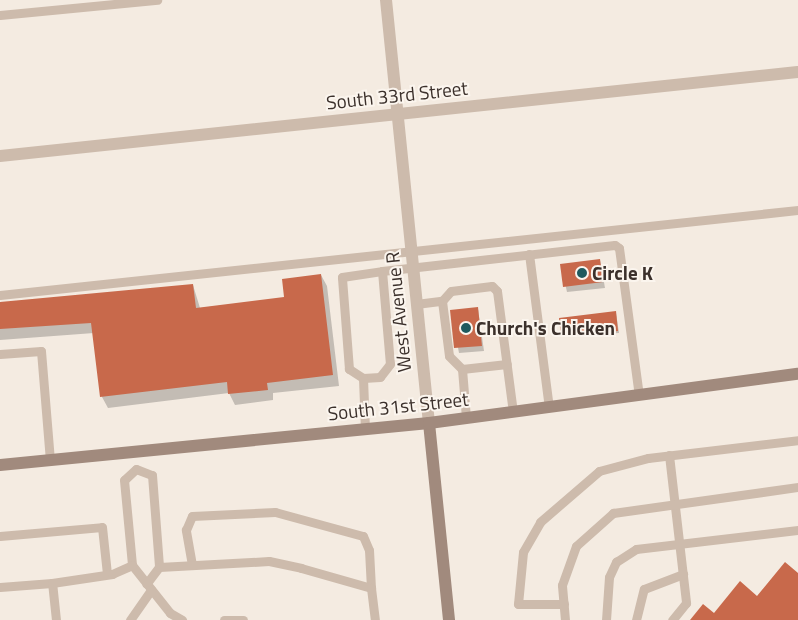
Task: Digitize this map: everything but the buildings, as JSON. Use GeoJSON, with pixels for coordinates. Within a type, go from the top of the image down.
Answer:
{"type":"FeatureCollection","features":[{"type":"Feature","properties":{"kind":"main road","name":"South 31st Street"},"geometry":{"type":"LineString","coordinates":[[0,465],[429,423],[798,374]]}},
{"type":"Feature","properties":{"kind":"main road","name":"West Avenue R"},"geometry":{"type":"LineString","coordinates":[[429,423],[449,620]]}},
{"type":"Feature","properties":{"kind":"street","name":"West Avenue R"},"geometry":{"type":"LineString","coordinates":[[386,0],[396,114],[429,423]]}},
{"type":"Feature","properties":{"kind":"street","name":"South 33rd Street"},"geometry":{"type":"LineString","coordinates":[[0,156],[798,72]]}},
{"type":"Feature","properties":{"kind":"lane"},"geometry":{"type":"LineString","coordinates":[[0,15],[157,0]]}},
{"type":"Feature","properties":{"kind":"lane"},"geometry":{"type":"LineString","coordinates":[[0,295],[798,210]]}},
{"type":"Feature","properties":{"kind":"lane"},"geometry":{"type":"LineString","coordinates":[[382,271],[390,364],[380,377],[363,378],[349,369],[342,277],[382,271],[412,267],[615,245],[619,248],[638,395]]}},
{"type":"Feature","properties":{"kind":"lane"},"geometry":{"type":"LineString","coordinates":[[529,254],[549,407]]}},
{"type":"Feature","properties":{"kind":"lane"},"geometry":{"type":"LineString","coordinates":[[416,304],[442,301],[451,291],[492,286],[497,291],[513,412]]}},
{"type":"Feature","properties":{"kind":"lane"},"geometry":{"type":"LineString","coordinates":[[442,301],[449,356],[462,369],[466,418]]}},
{"type":"Feature","properties":{"kind":"lane"},"geometry":{"type":"LineString","coordinates":[[0,354],[41,351],[50,460]]}},
{"type":"Feature","properties":{"kind":"lane"},"geometry":{"type":"LineString","coordinates":[[462,369],[507,364]]}},
{"type":"Feature","properties":{"kind":"lane"},"geometry":{"type":"LineString","coordinates":[[363,378],[365,429]]}},
{"type":"Feature","properties":{"kind":"lane"},"geometry":{"type":"LineString","coordinates":[[564,604],[518,604],[523,552],[540,522],[599,471],[668,456],[798,440]]}},
{"type":"Feature","properties":{"kind":"lane"},"geometry":{"type":"LineString","coordinates":[[133,452],[136,469]]}},
{"type":"Feature","properties":{"kind":"lane"},"geometry":{"type":"LineString","coordinates":[[668,456],[686,603],[672,620]]}},
{"type":"Feature","properties":{"kind":"lane"},"geometry":{"type":"LineString","coordinates":[[136,469],[124,480],[132,565],[148,587],[182,620]]}},
{"type":"Feature","properties":{"kind":"lane"},"geometry":{"type":"LineString","coordinates":[[130,620],[159,567],[152,475],[136,469]]}},
{"type":"Feature","properties":{"kind":"lane"},"geometry":{"type":"LineString","coordinates":[[565,620],[562,584],[576,546],[613,513],[798,487]]}},
{"type":"Feature","properties":{"kind":"lane"},"geometry":{"type":"LineString","coordinates":[[192,565],[186,530],[192,516],[275,512],[363,536],[369,550],[371,588],[376,620]]}},
{"type":"Feature","properties":{"kind":"lane"},"geometry":{"type":"LineString","coordinates":[[0,536],[102,527],[107,574]]}},
{"type":"Feature","properties":{"kind":"lane"},"geometry":{"type":"LineString","coordinates":[[606,620],[606,589],[616,562],[636,550],[798,530]]}},
{"type":"Feature","properties":{"kind":"lane"},"geometry":{"type":"LineString","coordinates":[[159,567],[269,561],[371,588]]}},
{"type":"Feature","properties":{"kind":"lane"},"geometry":{"type":"LineString","coordinates":[[0,587],[52,583],[107,574],[132,565]]}},
{"type":"Feature","properties":{"kind":"lane"},"geometry":{"type":"LineString","coordinates":[[636,620],[644,589],[683,574]]}},
{"type":"Feature","properties":{"kind":"lane"},"geometry":{"type":"LineString","coordinates":[[52,583],[56,620]]}},
{"type":"Feature","properties":{"kind":"lane"},"geometry":{"type":"LineString","coordinates":[[224,620],[243,620]]}},
{"type":"Feature","properties":{"kind":"place","name":"Circle K"},"geometry":{"type":"Point","coordinates":[582,273]}},
{"type":"Feature","properties":{"kind":"place","name":"Church's Chicken"},"geometry":{"type":"Point","coordinates":[466,328]}}]}
